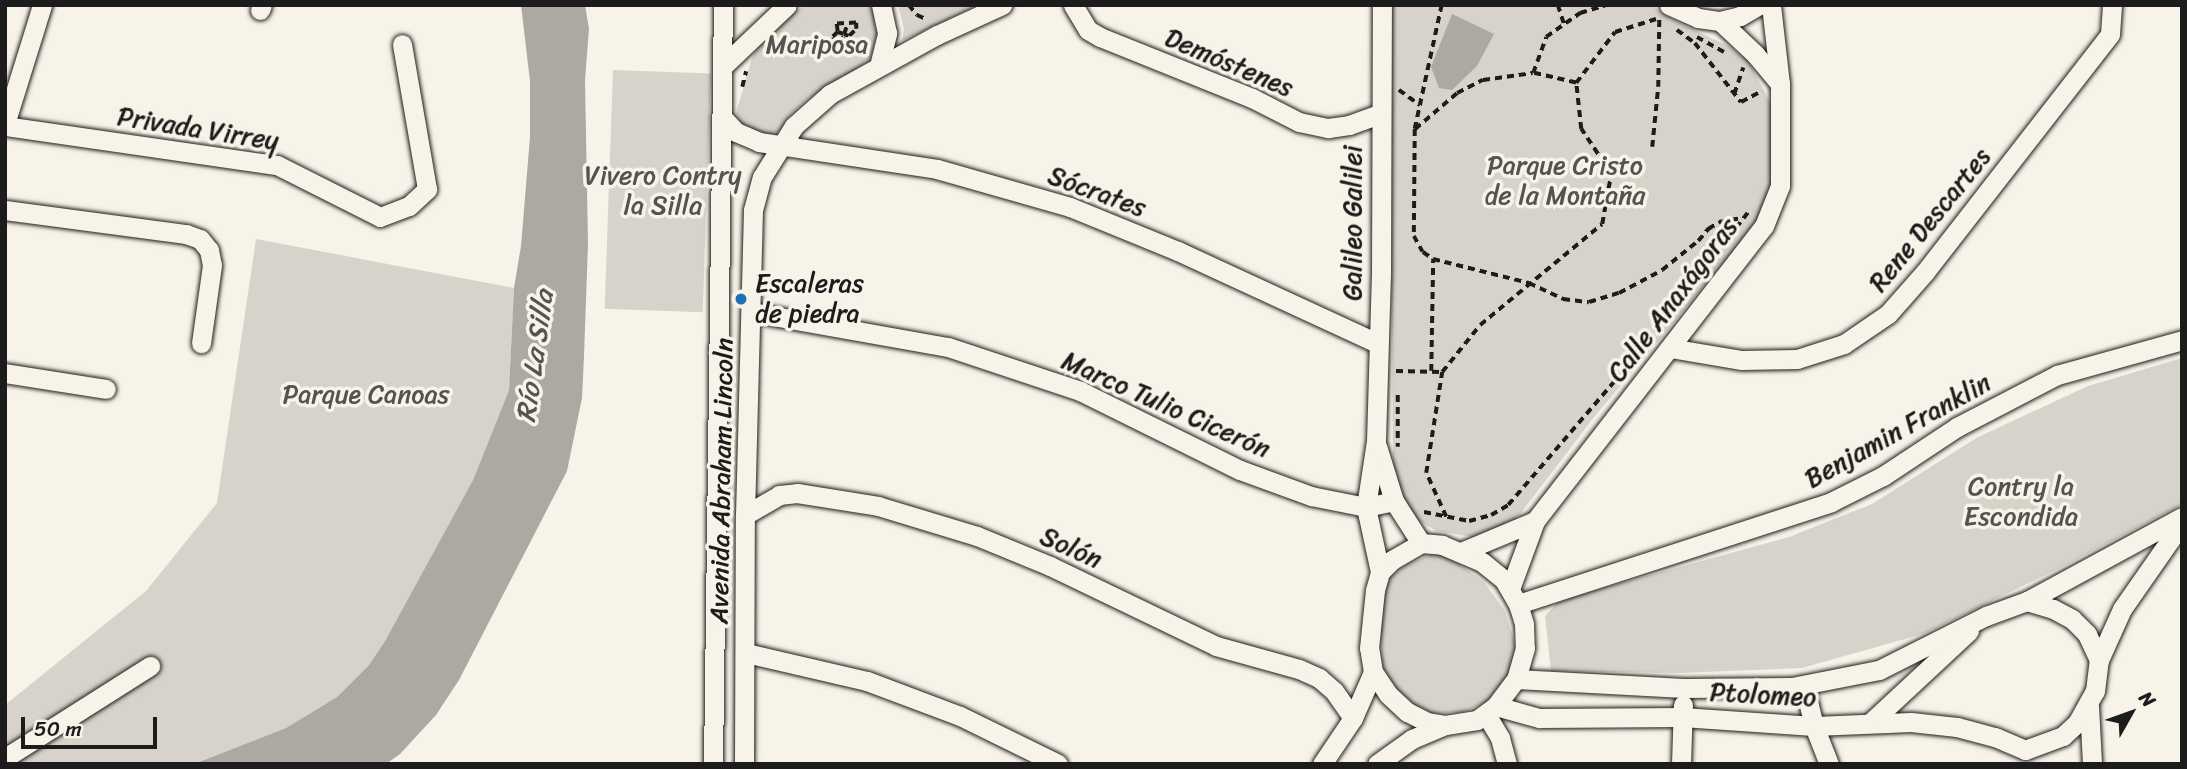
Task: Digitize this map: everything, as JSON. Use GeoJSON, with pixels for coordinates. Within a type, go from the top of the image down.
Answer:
{"type":"FeatureCollection","features":[{"type":"Feature","properties":{"kind":"street"},"geometry":{"type":"LineString","coordinates":[[5,125],[42,5]]}},
{"type":"Feature","properties":{"kind":"street","name":"Avenida Abraham Lincoln"},"geometry":{"type":"LineString","coordinates":[[713,764],[723,5]]}},
{"type":"Feature","properties":{"kind":"street"},"geometry":{"type":"LineString","coordinates":[[723,66],[787,5]]}},
{"type":"Feature","properties":{"kind":"street"},"geometry":{"type":"LineString","coordinates":[[879,66],[887,33],[881,5]]}},
{"type":"Feature","properties":{"kind":"street","name":"Avenida Abraham Lincoln"},"geometry":{"type":"LineString","coordinates":[[744,764],[753,210],[761,177],[781,143],[811,108],[879,66],[1002,5]]}},
{"type":"Feature","properties":{"kind":"street","name":"Demóstenes"},"geometry":{"type":"LineString","coordinates":[[1073,5],[1087,30],[1100,37],[1252,98],[1299,122],[1328,128],[1349,125],[1380,114]]}},
{"type":"Feature","properties":{"kind":"street"},"geometry":{"type":"LineString","coordinates":[[1661,11],[1720,21],[1740,16],[1759,5]]}},
{"type":"Feature","properties":{"kind":"street","name":"Calle Anaxágoras"},"geometry":{"type":"LineString","coordinates":[[1514,596],[1535,521],[1764,226],[1780,186],[1771,87],[1771,5]]}},
{"type":"Feature","properties":{"kind":"street","name":"Rene Descartes"},"geometry":{"type":"LineString","coordinates":[[1670,348],[1742,359],[1797,359],[1844,344],[1888,314],[1925,272],[2110,34],[2112,5]]}},
{"type":"Feature","properties":{"kind":"street","name":"Galileo Galilei"},"geometry":{"type":"LineString","coordinates":[[1378,9],[1381,275],[1376,441],[1366,507],[1380,572]]}},
{"type":"Feature","properties":{"kind":"street"},"geometry":{"type":"LineString","coordinates":[[1720,21],[1771,87]]}},
{"type":"Feature","properties":{"kind":"street","name":"Privada Virrey"},"geometry":{"type":"LineString","coordinates":[[5,125],[277,165],[380,217],[409,206],[427,189],[402,44]]}},
{"type":"Feature","properties":{"kind":"street","name":"Sócrates"},"geometry":{"type":"LineString","coordinates":[[721,116],[745,138],[770,145],[781,143],[937,169],[1070,207],[1190,256],[1377,343]]}},
{"type":"Feature","properties":{"kind":"street"},"geometry":{"type":"LineString","coordinates":[[5,210],[186,233],[200,239],[209,250],[212,265],[201,343]]}},
{"type":"Feature","properties":{"kind":"street","name":"Marco Tulio Cicerón"},"geometry":{"type":"LineString","coordinates":[[751,312],[948,347],[1080,391],[1240,470],[1311,496],[1366,507],[1394,501]]}},
{"type":"Feature","properties":{"kind":"street","name":"Benjamin Franklin"},"geometry":{"type":"LineString","coordinates":[[1514,596],[1831,502],[1883,476],[1957,427],[2057,375],[2182,340]]}},
{"type":"Feature","properties":{"kind":"street"},"geometry":{"type":"LineString","coordinates":[[5,373],[106,389]]}},
{"type":"Feature","properties":{"kind":"street","name":"Galileo Galilei"},"geometry":{"type":"LineString","coordinates":[[1376,441],[1394,501],[1421,544]]}},
{"type":"Feature","properties":{"kind":"street","name":"Solón"},"geometry":{"type":"LineString","coordinates":[[746,515],[779,495],[797,493],[878,506],[977,536],[1050,566],[1216,646],[1299,669],[1319,678],[1334,691],[1353,718]]}},
{"type":"Feature","properties":{"kind":"street","name":"Ptolomeo"},"geometry":{"type":"LineString","coordinates":[[1516,679],[1684,688],[1804,685],[1879,670],[1986,616],[2027,601],[2182,517]]}},
{"type":"Feature","properties":{"kind":"street","name":"Calle Anaxágoras"},"geometry":{"type":"LineString","coordinates":[[1461,552],[1535,521]]}},
{"type":"Feature","properties":{"kind":"street"},"geometry":{"type":"LineString","coordinates":[[1870,723],[1957,727],[1995,737],[2032,757],[2063,736],[2089,706],[2099,677],[2099,660],[2122,609],[2182,523]]}},
{"type":"Feature","properties":{"kind":"street"},"geometry":{"type":"LineString","coordinates":[[1377,764],[1412,739],[1445,725],[1477,720],[1491,711],[1516,679],[1525,648],[1524,624],[1514,596],[1493,570],[1461,552],[1421,544],[1392,560],[1380,572],[1375,590],[1369,648],[1373,672],[1388,694],[1407,712],[1427,722],[1445,725]]}},
{"type":"Feature","properties":{"kind":"street"},"geometry":{"type":"LineString","coordinates":[[2027,601],[2053,609],[2073,620],[2087,634],[2099,660]]}},
{"type":"Feature","properties":{"kind":"street","name":"Ptolomeo"},"geometry":{"type":"LineString","coordinates":[[1491,711],[1539,718],[1682,716],[1814,726],[1870,723],[1986,616]]}},
{"type":"Feature","properties":{"kind":"street"},"geometry":{"type":"LineString","coordinates":[[746,653],[867,681],[960,716],[1058,764]]}},
{"type":"Feature","properties":{"kind":"street"},"geometry":{"type":"LineString","coordinates":[[5,758],[150,666]]}},
{"type":"Feature","properties":{"kind":"street"},"geometry":{"type":"LineString","coordinates":[[1322,764],[1353,718],[1373,672]]}},
{"type":"Feature","properties":{"kind":"street"},"geometry":{"type":"LineString","coordinates":[[1804,685],[1814,726],[1829,764]]}},
{"type":"Feature","properties":{"kind":"street"},"geometry":{"type":"LineString","coordinates":[[1681,764],[1684,688]]}},
{"type":"Feature","properties":{"kind":"street"},"geometry":{"type":"LineString","coordinates":[[2089,706],[2092,764]]}},
{"type":"Feature","properties":{"kind":"street"},"geometry":{"type":"LineString","coordinates":[[1491,711],[1507,764]]}},
{"type":"Feature","properties":{"kind":"path"},"geometry":{"type":"LineString","coordinates":[[909,5],[917,15],[929,20]]}},
{"type":"Feature","properties":{"kind":"path"},"geometry":{"type":"LineString","coordinates":[[1442,5],[1415,129],[1414,236],[1423,252],[1433,259],[1529,284],[1563,299],[1588,302],[1609,296],[1662,270],[1719,222],[1744,218],[1764,226]]}},
{"type":"Feature","properties":{"kind":"path"},"geometry":{"type":"LineString","coordinates":[[1558,5],[1564,24]]}},
{"type":"Feature","properties":{"kind":"path"},"geometry":{"type":"LineString","coordinates":[[1533,73],[1546,37],[1580,13],[1607,5]]}},
{"type":"Feature","properties":{"kind":"path"},"geometry":{"type":"LineString","coordinates":[[1661,11],[1695,43],[1741,102],[1771,87]]}},
{"type":"Feature","properties":{"kind":"path"},"geometry":{"type":"LineString","coordinates":[[1661,11],[1749,57]]}},
{"type":"Feature","properties":{"kind":"path"},"geometry":{"type":"LineString","coordinates":[[1661,11],[1615,32],[1576,83],[1581,130],[1611,174],[1602,224],[1480,325],[1442,372],[1426,473],[1446,517],[1469,521],[1491,515],[1508,505],[1648,342],[1752,208]]}},
{"type":"Feature","properties":{"kind":"path"},"geometry":{"type":"LineString","coordinates":[[1652,147],[1661,11]]}},
{"type":"Feature","properties":{"kind":"path"},"geometry":{"type":"LineString","coordinates":[[838,32],[837,24],[844,22],[847,25]]}},
{"type":"Feature","properties":{"kind":"path"},"geometry":{"type":"LineString","coordinates":[[840,43],[857,25],[854,22],[847,25]]}},
{"type":"Feature","properties":{"kind":"path"},"geometry":{"type":"LineString","coordinates":[[838,32],[832,38],[846,49],[850,48],[847,25]]}},
{"type":"Feature","properties":{"kind":"path"},"geometry":{"type":"LineString","coordinates":[[838,32],[849,36]]}},
{"type":"Feature","properties":{"kind":"path"},"geometry":{"type":"LineString","coordinates":[[1734,94],[1749,57]]}},
{"type":"Feature","properties":{"kind":"path"},"geometry":{"type":"LineString","coordinates":[[1749,57],[1751,72]]}},
{"type":"Feature","properties":{"kind":"path"},"geometry":{"type":"LineString","coordinates":[[1415,129],[1457,93],[1483,80],[1533,73],[1576,83]]}},
{"type":"Feature","properties":{"kind":"path"},"geometry":{"type":"LineString","coordinates":[[1756,81],[1771,87]]}},
{"type":"Feature","properties":{"kind":"path"},"geometry":{"type":"LineString","coordinates":[[1763,102],[1771,87]]}},
{"type":"Feature","properties":{"kind":"path"},"geometry":{"type":"LineString","coordinates":[[1431,372],[1433,259]]}},
{"type":"Feature","properties":{"kind":"path"},"geometry":{"type":"LineString","coordinates":[[1376,372],[1442,372]]}},
{"type":"Feature","properties":{"kind":"green space","name":"Mariposa"},"geometry":{"type":"Polygon","coordinates":[[[805,5],[870,5],[883,25],[872,59],[809,98],[789,116],[780,131],[765,137],[742,128],[736,113],[752,58],[761,42],[785,19],[805,5]]]}},
{"type":"Feature","properties":{"kind":"green space"},"geometry":{"type":"Polygon","coordinates":[[[898,5],[977,5],[902,41],[904,29],[898,5]]]}},
{"type":"Feature","properties":{"kind":"green space","name":"Parque Cristo de la Montaña"},"geometry":{"type":"Polygon","coordinates":[[[1390,5],[1652,5],[1669,18],[1728,46],[1748,61],[1770,102],[1776,137],[1775,177],[1757,223],[1595,416],[1521,513],[1508,525],[1474,537],[1437,531],[1419,521],[1401,500],[1393,479],[1390,5]]]}},
{"type":"Feature","properties":{"kind":"green space","name":"Vivero Contry la Silla"},"geometry":{"type":"Polygon","coordinates":[[[613,70],[711,73],[703,312],[605,309],[613,70]]]}},
{"type":"Feature","properties":{"kind":"green space","name":"Parque Canoas"},"geometry":{"type":"Polygon","coordinates":[[[256,239],[514,288],[509,390],[473,480],[385,641],[369,665],[337,697],[286,728],[194,764],[5,764],[5,705],[146,591],[217,503],[256,239]]]}},
{"type":"Feature","properties":{"kind":"green space","name":"Contry la Escondida"},"geometry":{"type":"Polygon","coordinates":[[[2182,358],[2182,504],[2058,569],[1923,634],[1802,668],[1677,673],[1551,671],[1545,616],[1560,600],[1789,537],[1872,504],[1978,437],[2088,386],[2182,358]]]}},
{"type":"Feature","properties":{"kind":"green space"},"geometry":{"type":"Polygon","coordinates":[[[1440,551],[1484,582],[1505,611],[1515,644],[1509,676],[1495,698],[1463,712],[1431,713],[1402,699],[1383,671],[1380,621],[1388,579],[1405,565],[1440,551]]]}},
{"type":"Feature","properties":{"kind":"water","name":"Río La Silla"},"geometry":{"type":"Polygon","coordinates":[[[521,5],[585,5],[589,29],[585,80],[588,244],[582,398],[567,471],[459,680],[436,715],[400,754],[386,764],[194,764],[286,728],[337,697],[369,665],[385,641],[473,480],[509,390],[514,288],[521,246],[530,137],[530,81],[521,5]]]}},
{"type":"Feature","properties":{"kind":"water"},"geometry":{"type":"Polygon","coordinates":[[[1452,14],[1494,34],[1477,66],[1452,90],[1439,88],[1431,67],[1452,14]]]}},
{"type":"Feature","properties":{"kind":"place","name":"Escaleras de piedra"},"geometry":{"type":"Point","coordinates":[741,299]}}]}
